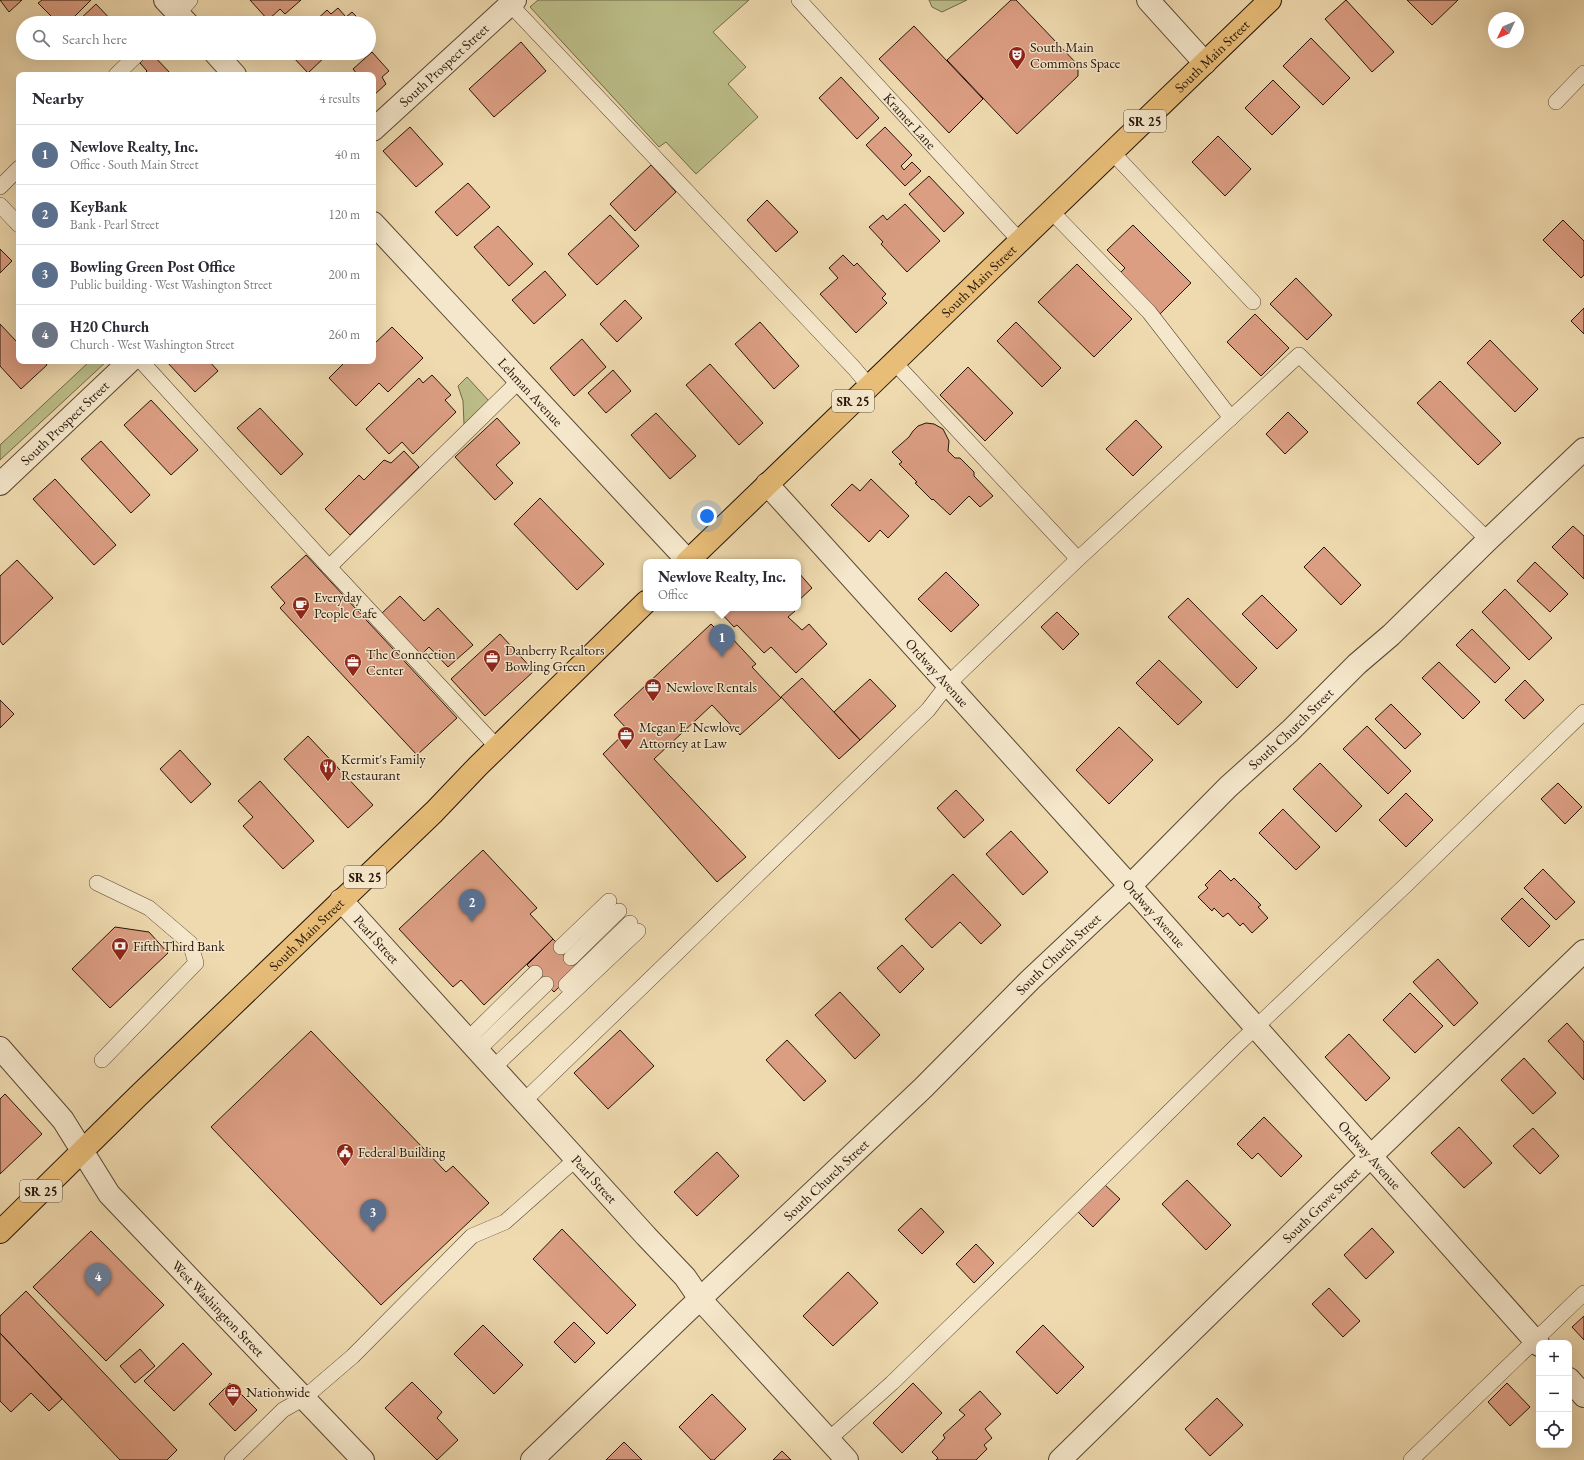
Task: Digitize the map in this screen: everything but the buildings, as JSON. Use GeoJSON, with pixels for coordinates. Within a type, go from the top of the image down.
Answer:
{"type":"FeatureCollection","features":[{"type":"Feature","properties":{"kind":"main road","name":"South Main Street"},"geometry":{"type":"LineString","coordinates":[[689,559],[1270,0]]}},
{"type":"Feature","properties":{"kind":"main road","name":"South Main Street"},"geometry":{"type":"LineString","coordinates":[[0,1232],[341,900],[434,812],[497,747],[643,605]]}},
{"type":"Feature","properties":{"kind":"street"},"geometry":{"type":"LineString","coordinates":[[1148,0],[1205,63]]}},
{"type":"Feature","properties":{"kind":"street","name":"South Prospect Street"},"geometry":{"type":"LineString","coordinates":[[376,127],[510,1]]}},
{"type":"Feature","properties":{"kind":"street"},"geometry":{"type":"LineString","coordinates":[[221,60],[232,72]]}},
{"type":"Feature","properties":{"kind":"street","name":"Lehman Avenue"},"geometry":{"type":"LineString","coordinates":[[376,226],[685,559]]}},
{"type":"Feature","properties":{"kind":"street","name":"South Prospect Street"},"geometry":{"type":"LineString","coordinates":[[0,484],[127,364]]}},
{"type":"Feature","properties":{"kind":"street","name":"South Church Street"},"geometry":{"type":"LineString","coordinates":[[532,1460],[923,1088],[1030,980],[1130,886],[1228,787],[1290,731],[1357,664],[1391,635],[1584,449]]}},
{"type":"Feature","properties":{"kind":"street","name":"Ordway Avenue"},"geometry":{"type":"LineString","coordinates":[[767,484],[1130,886],[1536,1342]]}},
{"type":"Feature","properties":{"kind":"street","name":"Pearl Street"},"geometry":{"type":"LineString","coordinates":[[341,900],[685,1277],[700,1299],[847,1460]]}},
{"type":"Feature","properties":{"kind":"street","name":"South Grove Street"},"geometry":{"type":"LineString","coordinates":[[1060,1460],[1371,1156],[1584,952]]}},
{"type":"Feature","properties":{"kind":"street","name":"West Washington Street"},"geometry":{"type":"LineString","coordinates":[[0,1048],[63,1120],[109,1194],[363,1460]]}},
{"type":"Feature","properties":{"kind":"street"},"geometry":{"type":"LineString","coordinates":[[1572,1382],[1584,1396]]}},
{"type":"Feature","properties":{"kind":"lane","name":"Kramer Lane"},"geometry":{"type":"LineString","coordinates":[[799,0],[1020,241]]}},
{"type":"Feature","properties":{"kind":"lane"},"geometry":{"type":"LineString","coordinates":[[510,1],[854,368],[869,386]]}},
{"type":"Feature","properties":{"kind":"lane"},"geometry":{"type":"LineString","coordinates":[[119,72],[131,60]]}},
{"type":"Feature","properties":{"kind":"lane"},"geometry":{"type":"LineString","coordinates":[[1556,102],[1584,73]]}},
{"type":"Feature","properties":{"kind":"lane"},"geometry":{"type":"LineString","coordinates":[[1112,152],[1254,302]]}},
{"type":"Feature","properties":{"kind":"lane"},"geometry":{"type":"LineString","coordinates":[[0,187],[16,171]]}},
{"type":"Feature","properties":{"kind":"lane"},"geometry":{"type":"LineString","coordinates":[[1051,211],[1149,312],[1231,418]]}},
{"type":"Feature","properties":{"kind":"lane"},"geometry":{"type":"LineString","coordinates":[[2,212],[16,223]]}},
{"type":"Feature","properties":{"kind":"lane"},"geometry":{"type":"LineString","coordinates":[[524,1101],[928,710],[948,684],[1078,559],[1299,355],[1488,540]]}},
{"type":"Feature","properties":{"kind":"lane"},"geometry":{"type":"LineString","coordinates":[[894,362],[1078,559]]}},
{"type":"Feature","properties":{"kind":"lane"},"geometry":{"type":"LineString","coordinates":[[144,364],[329,568],[497,747]]}},
{"type":"Feature","properties":{"kind":"lane"},"geometry":{"type":"LineString","coordinates":[[329,568],[519,381]]}},
{"type":"Feature","properties":{"kind":"lane"},"geometry":{"type":"LineString","coordinates":[[828,1440],[909,1367],[1256,1027],[1407,884],[1584,712]]}},
{"type":"Feature","properties":{"kind":"lane"},"geometry":{"type":"LineString","coordinates":[[97,883],[149,908],[190,943],[196,963],[102,1060]]}},
{"type":"Feature","properties":{"kind":"lane"},"geometry":{"type":"LineString","coordinates":[[566,953],[614,906]]}},
{"type":"Feature","properties":{"kind":"lane"},"geometry":{"type":"LineString","coordinates":[[482,1054],[634,927]]}},
{"type":"Feature","properties":{"kind":"lane"},"geometry":{"type":"LineString","coordinates":[[482,1054],[535,973]]}},
{"type":"Feature","properties":{"kind":"lane"},"geometry":{"type":"LineString","coordinates":[[482,1054],[546,984]]}},
{"type":"Feature","properties":{"kind":"lane"},"geometry":{"type":"LineString","coordinates":[[232,1460],[283,1410],[304,1398],[358,1351],[472,1236],[505,1222],[576,1159]]}},
{"type":"Feature","properties":{"kind":"lane"},"geometry":{"type":"LineString","coordinates":[[1540,1340],[1584,1293]]}},
{"type":"Feature","properties":{"kind":"lane"},"geometry":{"type":"LineString","coordinates":[[1411,1460],[1536,1344]]}},
{"type":"Feature","properties":{"kind":"green space"},"geometry":{"type":"Polygon","coordinates":[[[538,0],[749,0],[713,32],[746,67],[728,84],[758,117],[696,174],[666,142],[659,147],[530,7],[538,0]]]}},
{"type":"Feature","properties":{"kind":"green space"},"geometry":{"type":"Polygon","coordinates":[[[929,0],[967,0],[942,12],[932,7],[929,0]]]}},
{"type":"Feature","properties":{"kind":"green space"},"geometry":{"type":"Polygon","coordinates":[[[87,364],[104,364],[0,460],[0,445],[87,364]]]}},
{"type":"Feature","properties":{"kind":"green space"},"geometry":{"type":"Polygon","coordinates":[[[467,377],[489,401],[464,424],[463,401],[458,386],[467,377]]]}},
{"type":"Feature","properties":{"kind":"place","name":"South Main Commons Space"},"geometry":{"type":"Point","coordinates":[1017,70]}},
{"type":"Feature","properties":{"kind":"place","name":"Everyday People Cafe"},"geometry":{"type":"Point","coordinates":[301,620]}},
{"type":"Feature","properties":{"kind":"place","name":"Newlove Realty, Inc."},"geometry":{"type":"Point","coordinates":[722,657]}},
{"type":"Feature","properties":{"kind":"place","name":"Danberry Realtors Bowling Green"},"geometry":{"type":"Point","coordinates":[492,673]}},
{"type":"Feature","properties":{"kind":"place","name":"The Connection Center"},"geometry":{"type":"Point","coordinates":[353,677]}},
{"type":"Feature","properties":{"kind":"place","name":"Newlove Rentals"},"geometry":{"type":"Point","coordinates":[653,702]}},
{"type":"Feature","properties":{"kind":"place","name":"Megan E. Newlove Attorney at Law"},"geometry":{"type":"Point","coordinates":[626,750]}},
{"type":"Feature","properties":{"kind":"place","name":"Kermit's Family Restaurant"},"geometry":{"type":"Point","coordinates":[328,782]}},
{"type":"Feature","properties":{"kind":"place","name":"KeyBank"},"geometry":{"type":"Point","coordinates":[472,922]}},
{"type":"Feature","properties":{"kind":"place","name":"Fifth Third Bank"},"geometry":{"type":"Point","coordinates":[120,961]}},
{"type":"Feature","properties":{"kind":"place","name":"Federal Building"},"geometry":{"type":"Point","coordinates":[345,1167]}},
{"type":"Feature","properties":{"kind":"place","name":"Bowling Green Post Office"},"geometry":{"type":"Point","coordinates":[373,1232]}},
{"type":"Feature","properties":{"kind":"place","name":"H20 Church"},"geometry":{"type":"Point","coordinates":[98,1296]}},
{"type":"Feature","properties":{"kind":"place","name":"Nationwide"},"geometry":{"type":"Point","coordinates":[233,1407]}}]}
